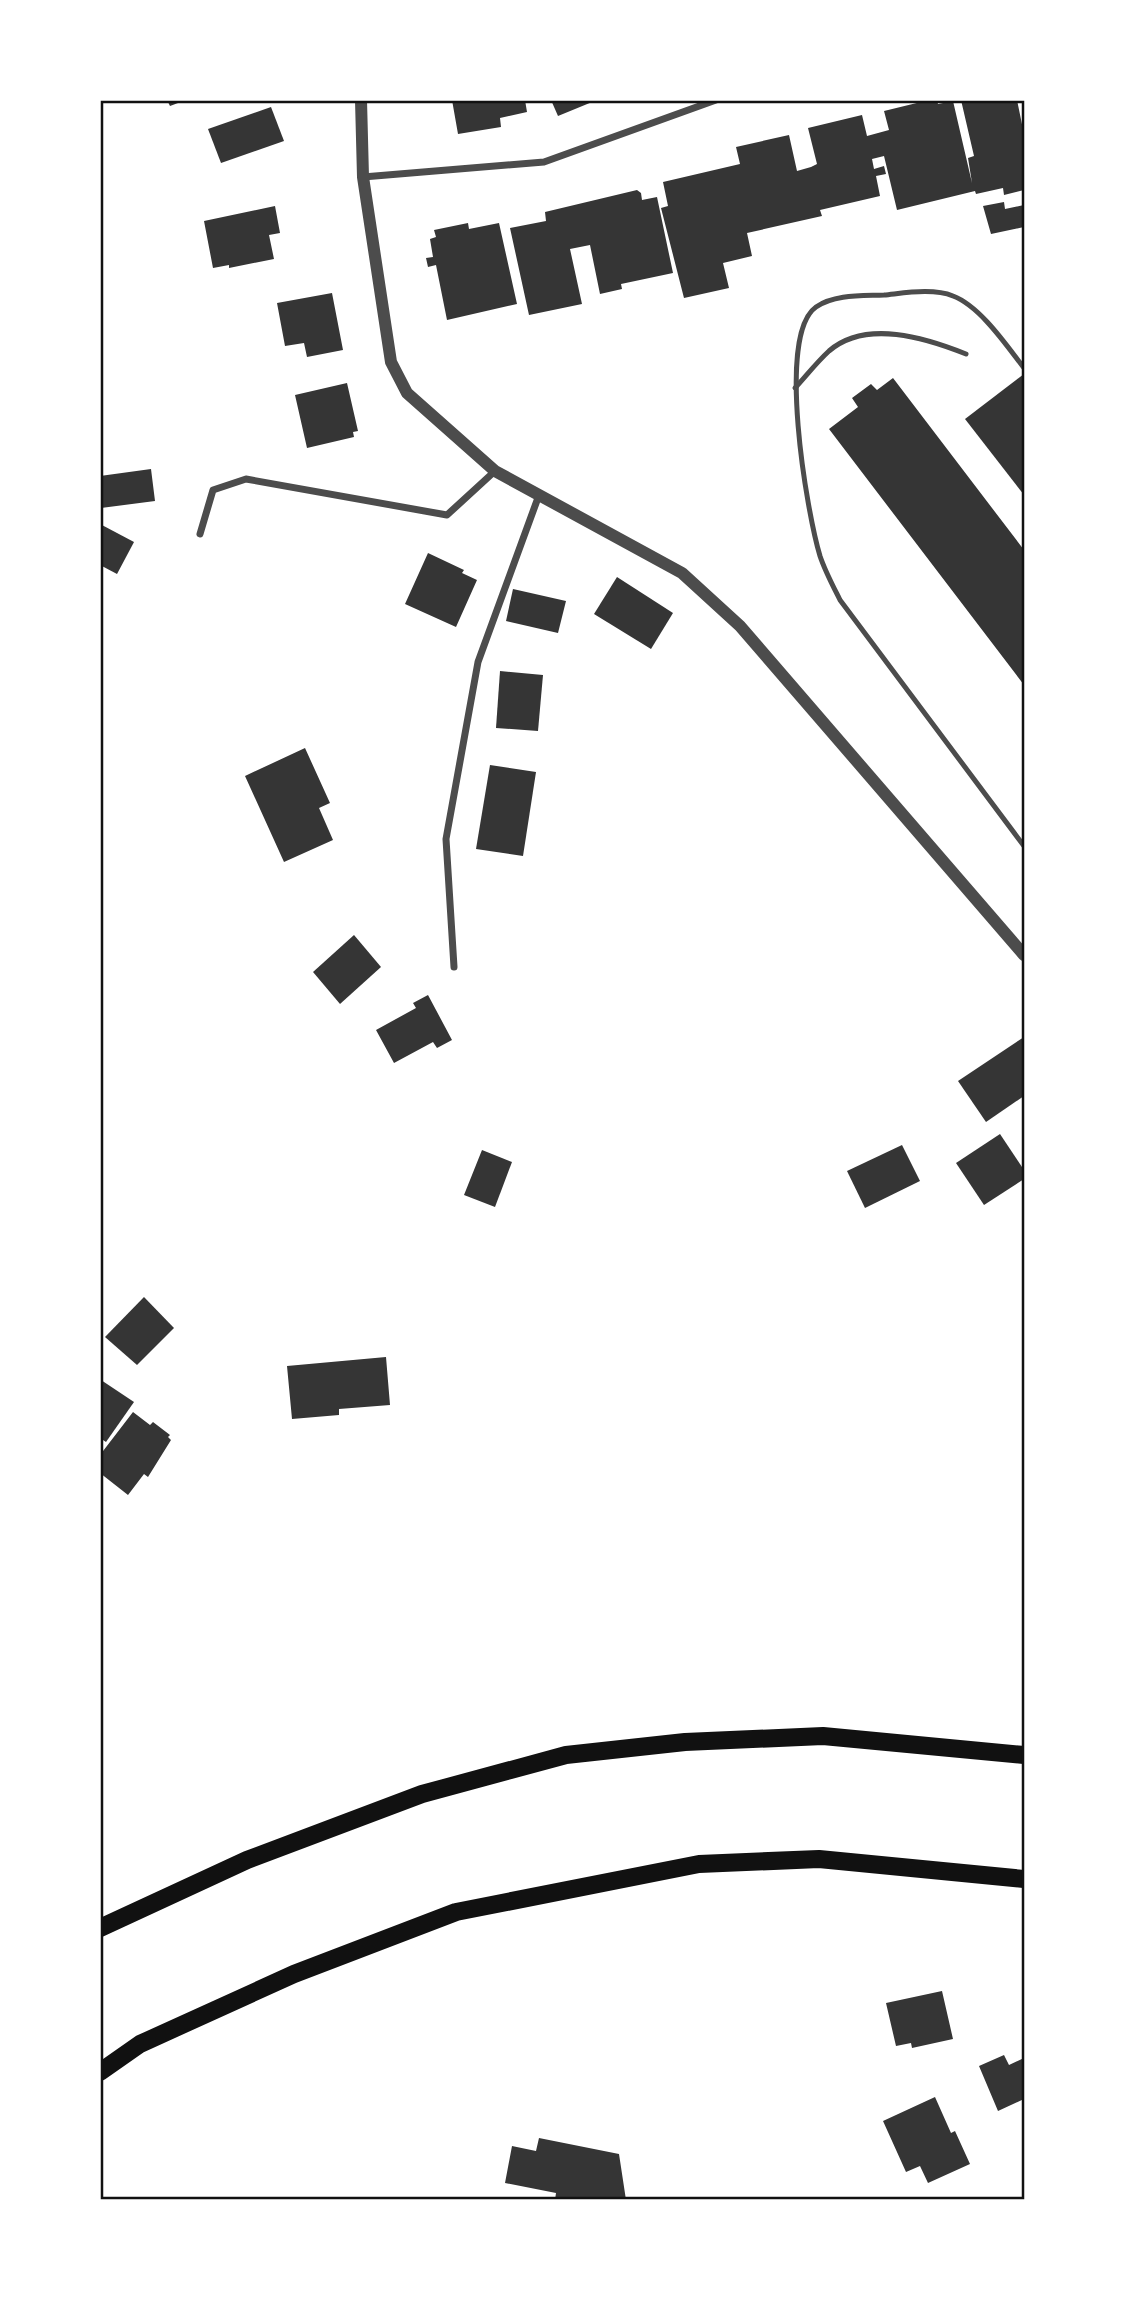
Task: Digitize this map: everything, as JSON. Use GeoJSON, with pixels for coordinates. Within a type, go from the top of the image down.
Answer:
{"type":"FeatureCollection","features":[{"type":"Feature","properties":{"kind":"main road"},"geometry":{"type":"LineString","coordinates":[[100,1928],[247,1860],[409,1799],[566,1755],[685,1742],[823,1736],[1024,1755]]}},
{"type":"Feature","properties":{"kind":"main road"},"geometry":{"type":"LineString","coordinates":[[100,2072],[140,2044],[294,1974],[456,1912],[699,1864],[819,1859],[1024,1879]]}},
{"type":"Feature","properties":{"kind":"street"},"geometry":{"type":"LineString","coordinates":[[361,100],[363,177],[391,362],[407,393],[495,471],[682,573],[740,626],[1024,955]]}},
{"type":"Feature","properties":{"kind":"street"},"geometry":{"type":"LineString","coordinates":[[363,177],[544,162],[716,100]]}},
{"type":"Feature","properties":{"kind":"street"},"geometry":{"type":"LineString","coordinates":[[200,534],[213,490],[246,479],[447,515],[495,471]]}},
{"type":"Feature","properties":{"kind":"street"},"geometry":{"type":"LineString","coordinates":[[454,967],[446,839],[453,798],[478,662],[539,495]]}},
{"type":"Feature","properties":{"kind":"lane"},"geometry":{"type":"LineString","coordinates":[[1024,368],[986,320],[954,296],[921,292],[847,297],[814,308],[803,324],[795,388],[806,497],[821,558],[840,600],[1024,846]]}},
{"type":"Feature","properties":{"kind":"lane"},"geometry":{"type":"LineString","coordinates":[[795,388],[831,350],[851,338],[899,334],[966,354]]}},
{"type":"Feature","properties":{"kind":"building"},"geometry":{"type":"Polygon","coordinates":[[[167,100],[186,100],[170,106],[167,100]]]}},
{"type":"Feature","properties":{"kind":"building"},"geometry":{"type":"Polygon","coordinates":[[[452,100],[525,100],[527,112],[500,118],[501,127],[458,134],[452,100]]]}},
{"type":"Feature","properties":{"kind":"building"},"geometry":{"type":"Polygon","coordinates":[[[551,100],[597,100],[558,116],[551,100]]]}},
{"type":"Feature","properties":{"kind":"building"},"geometry":{"type":"Polygon","coordinates":[[[937,100],[938,104],[953,101],[972,183],[968,158],[974,156],[961,100],[1017,100],[1024,134],[1024,190],[1004,195],[1003,188],[976,194],[975,191],[897,210],[884,156],[872,159],[874,169],[884,166],[886,174],[876,176],[880,196],[820,210],[822,216],[747,233],[752,256],[723,263],[729,288],[684,298],[661,208],[668,206],[663,182],[740,164],[736,147],[789,135],[797,171],[811,167],[817,164],[808,128],[862,115],[867,136],[889,130],[884,111],[937,100]]]}},
{"type":"Feature","properties":{"kind":"building"},"geometry":{"type":"Polygon","coordinates":[[[271,107],[284,141],[221,163],[208,129],[271,107]]]}},
{"type":"Feature","properties":{"kind":"building"},"geometry":{"type":"Polygon","coordinates":[[[637,190],[641,193],[642,200],[657,197],[673,273],[621,284],[622,289],[600,294],[590,245],[570,249],[582,304],[529,315],[510,228],[546,221],[545,212],[637,190]]]}},
{"type":"Feature","properties":{"kind":"building"},"geometry":{"type":"Polygon","coordinates":[[[1004,202],[1005,209],[1024,205],[1024,227],[991,234],[983,206],[1004,202]]]}},
{"type":"Feature","properties":{"kind":"building"},"geometry":{"type":"Polygon","coordinates":[[[275,206],[280,233],[269,235],[274,259],[229,268],[229,265],[213,268],[204,221],[275,206]]]}},
{"type":"Feature","properties":{"kind":"building"},"geometry":{"type":"Polygon","coordinates":[[[468,223],[469,229],[499,223],[517,304],[447,320],[436,265],[428,267],[426,258],[433,257],[430,239],[436,237],[434,230],[468,223]]]}},
{"type":"Feature","properties":{"kind":"building"},"geometry":{"type":"Polygon","coordinates":[[[332,293],[343,350],[307,357],[304,343],[285,346],[277,303],[332,293]]]}},
{"type":"Feature","properties":{"kind":"building"},"geometry":{"type":"Polygon","coordinates":[[[1024,374],[1024,495],[965,419],[1024,374]]]}},
{"type":"Feature","properties":{"kind":"building"},"geometry":{"type":"Polygon","coordinates":[[[893,378],[1024,550],[1024,685],[829,429],[858,407],[852,398],[871,384],[877,390],[893,378]]]}},
{"type":"Feature","properties":{"kind":"building"},"geometry":{"type":"Polygon","coordinates":[[[347,383],[358,431],[353,432],[354,437],[307,448],[295,395],[347,383]]]}},
{"type":"Feature","properties":{"kind":"building"},"geometry":{"type":"Polygon","coordinates":[[[151,469],[155,501],[101,508],[100,476],[151,469]]]}},
{"type":"Feature","properties":{"kind":"building"},"geometry":{"type":"Polygon","coordinates":[[[100,524],[134,542],[117,574],[100,565],[100,524]]]}},
{"type":"Feature","properties":{"kind":"building"},"geometry":{"type":"Polygon","coordinates":[[[428,553],[464,570],[462,573],[477,580],[456,627],[405,604],[428,553]]]}},
{"type":"Feature","properties":{"kind":"building"},"geometry":{"type":"Polygon","coordinates":[[[617,577],[673,613],[651,649],[594,614],[617,577]]]}},
{"type":"Feature","properties":{"kind":"building"},"geometry":{"type":"Polygon","coordinates":[[[513,589],[566,601],[558,633],[506,621],[513,589]]]}},
{"type":"Feature","properties":{"kind":"building"},"geometry":{"type":"Polygon","coordinates":[[[500,671],[543,675],[538,731],[496,728],[500,671]]]}},
{"type":"Feature","properties":{"kind":"building"},"geometry":{"type":"Polygon","coordinates":[[[305,748],[330,803],[319,808],[333,840],[284,862],[245,776],[305,748]]]}},
{"type":"Feature","properties":{"kind":"building"},"geometry":{"type":"Polygon","coordinates":[[[490,765],[536,772],[523,856],[476,849],[490,765]]]}},
{"type":"Feature","properties":{"kind":"building"},"geometry":{"type":"Polygon","coordinates":[[[354,935],[381,967],[340,1004],[313,972],[354,935]]]}},
{"type":"Feature","properties":{"kind":"building"},"geometry":{"type":"Polygon","coordinates":[[[428,995],[452,1040],[437,1048],[433,1042],[394,1063],[376,1030],[416,1008],[413,1003],[428,995]]]}},
{"type":"Feature","properties":{"kind":"building"},"geometry":{"type":"Polygon","coordinates":[[[1024,1037],[1024,1096],[986,1122],[958,1081],[1024,1037]]]}},
{"type":"Feature","properties":{"kind":"building"},"geometry":{"type":"Polygon","coordinates":[[[1000,1134],[1024,1170],[1024,1179],[984,1205],[956,1163],[1000,1134]]]}},
{"type":"Feature","properties":{"kind":"building"},"geometry":{"type":"Polygon","coordinates":[[[902,1145],[920,1181],[865,1208],[847,1171],[902,1145]]]}},
{"type":"Feature","properties":{"kind":"building"},"geometry":{"type":"Polygon","coordinates":[[[482,1150],[512,1162],[495,1207],[464,1195],[482,1150]]]}},
{"type":"Feature","properties":{"kind":"building"},"geometry":{"type":"Polygon","coordinates":[[[144,1297],[174,1328],[137,1365],[105,1337],[144,1297]]]}},
{"type":"Feature","properties":{"kind":"building"},"geometry":{"type":"Polygon","coordinates":[[[386,1357],[390,1405],[339,1409],[339,1415],[292,1419],[287,1366],[386,1357]]]}},
{"type":"Feature","properties":{"kind":"building"},"geometry":{"type":"Polygon","coordinates":[[[101,1380],[134,1402],[106,1442],[100,1438],[101,1380]]]}},
{"type":"Feature","properties":{"kind":"building"},"geometry":{"type":"Polygon","coordinates":[[[133,1412],[150,1425],[153,1422],[170,1435],[168,1437],[171,1440],[148,1477],[144,1474],[128,1495],[100,1473],[100,1455],[133,1412]]]}},
{"type":"Feature","properties":{"kind":"building"},"geometry":{"type":"Polygon","coordinates":[[[942,1991],[953,2039],[912,2048],[911,2043],[896,2046],[886,2003],[942,1991]]]}},
{"type":"Feature","properties":{"kind":"building"},"geometry":{"type":"Polygon","coordinates":[[[1004,2055],[1009,2065],[1024,2058],[1024,2099],[998,2111],[979,2066],[1004,2055]]]}},
{"type":"Feature","properties":{"kind":"building"},"geometry":{"type":"Polygon","coordinates":[[[935,2097],[951,2133],[955,2131],[970,2164],[928,2183],[920,2166],[906,2172],[883,2121],[935,2097]]]}},
{"type":"Feature","properties":{"kind":"building"},"geometry":{"type":"Polygon","coordinates":[[[539,2138],[619,2154],[626,2200],[555,2200],[556,2193],[505,2183],[512,2146],[536,2151],[539,2138]]]}}]}
